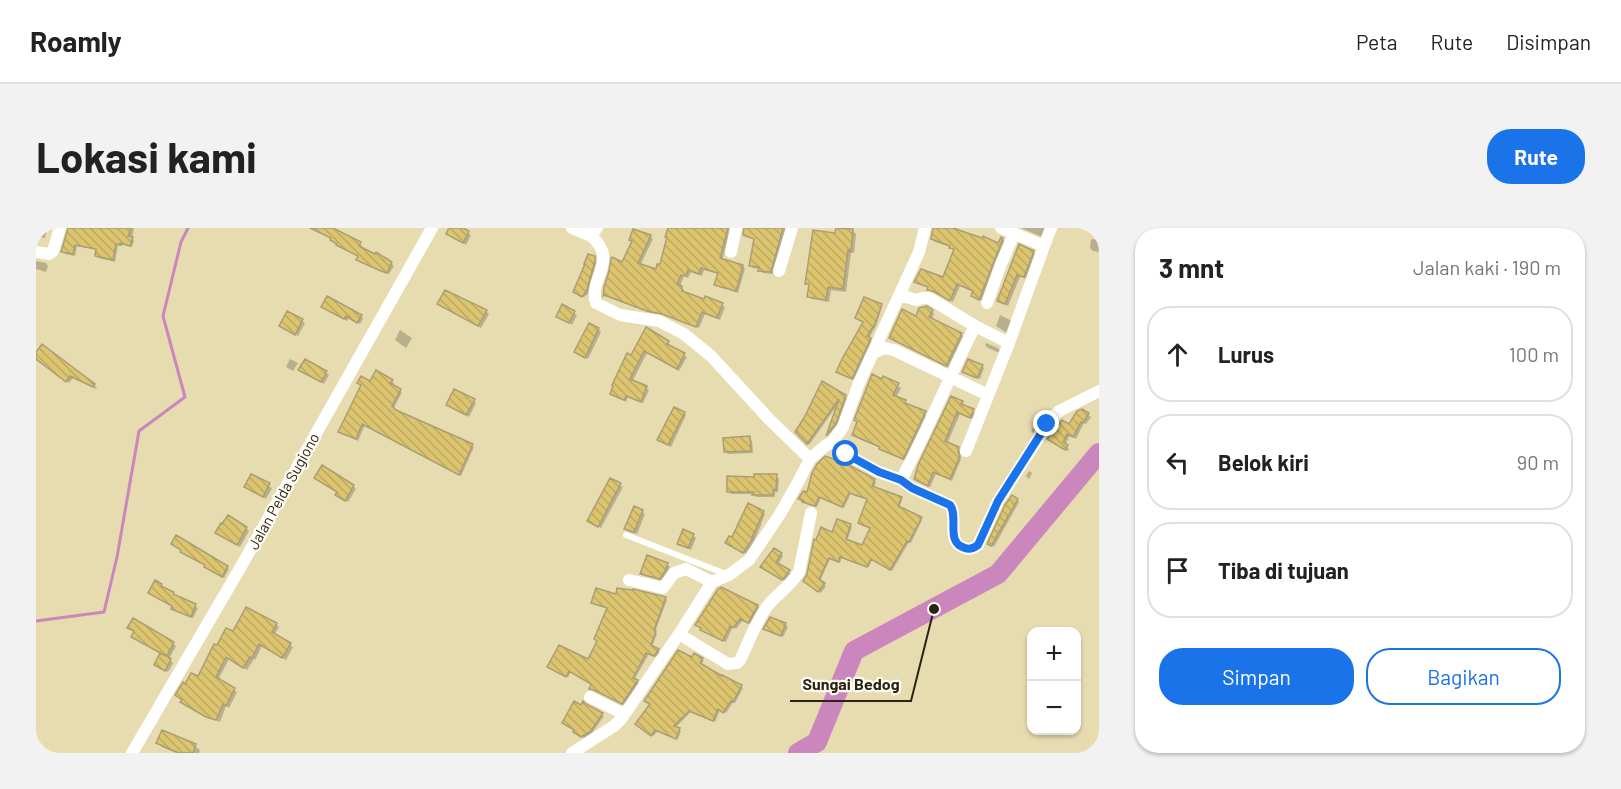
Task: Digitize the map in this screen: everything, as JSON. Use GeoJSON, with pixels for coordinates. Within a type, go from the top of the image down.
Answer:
{"type":"FeatureCollection","features":[{"type":"Feature","properties":{"kind":"street"},"geometry":{"type":"LineString","coordinates":[[36,252],[49,254],[52,251],[60,228]]}},
{"type":"Feature","properties":{"kind":"street","name":"Jalan Pelda Sugiono"},"geometry":{"type":"LineString","coordinates":[[132,753],[239,570],[432,228]]}},
{"type":"Feature","properties":{"kind":"street"},"geometry":{"type":"LineString","coordinates":[[572,228],[594,232],[603,250],[604,261],[594,295],[596,303],[620,315],[659,321],[684,334],[711,356],[769,419],[810,459]]}},
{"type":"Feature","properties":{"kind":"street"},"geometry":{"type":"LineString","coordinates":[[731,252],[736,228]]}},
{"type":"Feature","properties":{"kind":"street"},"geometry":{"type":"LineString","coordinates":[[779,271],[792,228]]}},
{"type":"Feature","properties":{"kind":"street"},"geometry":{"type":"LineString","coordinates":[[572,753],[614,726],[624,714],[712,582],[729,575],[749,560],[780,514],[810,459],[832,442],[843,427],[859,383],[920,252],[925,228]]}},
{"type":"Feature","properties":{"kind":"street"},"geometry":{"type":"LineString","coordinates":[[1001,228],[1044,246]]}},
{"type":"Feature","properties":{"kind":"street"},"geometry":{"type":"LineString","coordinates":[[966,451],[1051,228]]}},
{"type":"Feature","properties":{"kind":"street"},"geometry":{"type":"LineString","coordinates":[[987,303],[1014,234]]}},
{"type":"Feature","properties":{"kind":"street"},"geometry":{"type":"LineString","coordinates":[[900,295],[916,300],[929,298],[975,326],[1009,343]]}},
{"type":"Feature","properties":{"kind":"street"},"geometry":{"type":"LineString","coordinates":[[901,480],[975,326]]}},
{"type":"Feature","properties":{"kind":"street"},"geometry":{"type":"LineString","coordinates":[[873,352],[885,348],[894,350],[988,395]]}},
{"type":"Feature","properties":{"kind":"street"},"geometry":{"type":"LineString","coordinates":[[832,442],[846,454],[862,463],[950,505],[954,514],[954,539],[962,548],[974,548],[978,545],[998,501],[1047,424],[1059,411],[1099,391]]}},
{"type":"Feature","properties":{"kind":"street"},"geometry":{"type":"LineString","coordinates":[[679,634],[728,664],[737,663],[762,614],[799,572],[811,513]]}},
{"type":"Feature","properties":{"kind":"street"},"geometry":{"type":"LineString","coordinates":[[628,580],[663,588],[674,573],[686,569],[712,582]]}},
{"type":"Feature","properties":{"kind":"street"},"geometry":{"type":"LineString","coordinates":[[590,697],[624,714]]}},
{"type":"Feature","properties":{"kind":"lane"},"geometry":{"type":"LineString","coordinates":[[626,535],[729,575]]}},
{"type":"Feature","properties":{"kind":"building"},"geometry":{"type":"Polygon","coordinates":[[[68,228],[131,228],[128,236],[133,237],[130,246],[116,244],[113,260],[95,256],[96,249],[75,245],[73,254],[61,252],[68,228]]]}},
{"type":"Feature","properties":{"kind":"building"},"geometry":{"type":"Polygon","coordinates":[[[310,228],[333,228],[361,242],[359,246],[375,254],[376,252],[392,262],[387,273],[356,260],[358,256],[336,245],[330,240],[331,238],[310,228]]]}},
{"type":"Feature","properties":{"kind":"building"},"geometry":{"type":"Polygon","coordinates":[[[449,228],[463,228],[469,231],[463,243],[446,234],[449,228]]]}},
{"type":"Feature","properties":{"kind":"building"},"geometry":{"type":"Polygon","coordinates":[[[668,228],[728,228],[720,258],[743,265],[736,291],[714,285],[718,273],[701,268],[699,274],[688,270],[686,276],[681,275],[677,284],[682,286],[682,291],[723,303],[717,318],[702,312],[696,327],[604,295],[603,297],[611,258],[622,262],[632,241],[629,240],[633,229],[651,235],[638,263],[656,269],[657,264],[660,264],[668,228]]]}},
{"type":"Feature","properties":{"kind":"building"},"geometry":{"type":"Polygon","coordinates":[[[744,228],[783,228],[771,272],[758,271],[759,267],[749,266],[754,239],[743,235],[744,228]]]}},
{"type":"Feature","properties":{"kind":"building"},"geometry":{"type":"Polygon","coordinates":[[[836,228],[853,229],[843,289],[828,287],[826,300],[807,297],[809,284],[805,284],[813,230],[835,233],[836,228]]]}},
{"type":"Feature","properties":{"kind":"building"},"geometry":{"type":"Polygon","coordinates":[[[933,228],[953,228],[982,238],[983,236],[998,243],[1001,237],[1003,238],[979,300],[971,296],[973,291],[957,284],[950,301],[927,290],[928,287],[914,282],[921,269],[943,277],[954,249],[931,239],[933,228]]]}},
{"type":"Feature","properties":{"kind":"building"},"geometry":{"type":"Polygon","coordinates":[[[1019,244],[1034,251],[1024,277],[1017,275],[1005,304],[997,301],[1019,244]]]}},
{"type":"Feature","properties":{"kind":"building"},"geometry":{"type":"Polygon","coordinates":[[[588,254],[595,256],[595,261],[586,293],[582,297],[573,292],[588,254]]]}},
{"type":"Feature","properties":{"kind":"building"},"geometry":{"type":"Polygon","coordinates":[[[445,290],[487,310],[478,326],[437,304],[445,290]]]}},
{"type":"Feature","properties":{"kind":"building"},"geometry":{"type":"Polygon","coordinates":[[[327,296],[362,315],[357,323],[346,316],[344,319],[321,307],[327,296]]]}},
{"type":"Feature","properties":{"kind":"building"},"geometry":{"type":"Polygon","coordinates":[[[864,297],[882,304],[875,324],[867,336],[871,338],[852,379],[836,372],[863,322],[855,318],[864,297]]]}},
{"type":"Feature","properties":{"kind":"building"},"geometry":{"type":"Polygon","coordinates":[[[562,304],[575,311],[569,323],[556,317],[562,304]]]}},
{"type":"Feature","properties":{"kind":"building"},"geometry":{"type":"Polygon","coordinates":[[[927,306],[933,310],[929,317],[962,333],[946,366],[889,338],[902,309],[916,316],[919,308],[927,306]]]}},
{"type":"Feature","properties":{"kind":"building"},"geometry":{"type":"Polygon","coordinates":[[[287,311],[303,319],[295,335],[279,326],[287,311]]]}},
{"type":"Feature","properties":{"kind":"building"},"geometry":{"type":"Polygon","coordinates":[[[589,323],[599,328],[585,358],[574,352],[589,323]]]}},
{"type":"Feature","properties":{"kind":"building"},"geometry":{"type":"Polygon","coordinates":[[[646,327],[669,341],[667,344],[685,353],[677,369],[644,351],[630,379],[647,386],[641,402],[626,396],[624,400],[610,394],[612,385],[627,353],[631,355],[646,327]]]}},
{"type":"Feature","properties":{"kind":"building"},"geometry":{"type":"Polygon","coordinates":[[[42,344],[95,384],[93,387],[70,376],[66,382],[36,359],[36,352],[42,344]]]}},
{"type":"Feature","properties":{"kind":"building"},"geometry":{"type":"Polygon","coordinates":[[[305,359],[327,371],[321,382],[298,370],[305,359]]]}},
{"type":"Feature","properties":{"kind":"building"},"geometry":{"type":"Polygon","coordinates":[[[968,359],[983,365],[977,378],[962,372],[968,359]]]}},
{"type":"Feature","properties":{"kind":"building"},"geometry":{"type":"Polygon","coordinates":[[[376,370],[393,380],[390,383],[401,389],[392,406],[396,410],[473,444],[459,475],[362,424],[356,439],[338,432],[361,385],[357,383],[361,376],[370,381],[376,370]]]}},
{"type":"Feature","properties":{"kind":"building"},"geometry":{"type":"Polygon","coordinates":[[[872,374],[899,383],[893,395],[906,400],[905,403],[926,411],[903,459],[852,435],[857,422],[854,420],[872,374]]]}},
{"type":"Feature","properties":{"kind":"building"},"geometry":{"type":"Polygon","coordinates":[[[822,381],[846,395],[836,423],[826,436],[839,399],[807,444],[795,432],[822,381]]]}},
{"type":"Feature","properties":{"kind":"building"},"geometry":{"type":"Polygon","coordinates":[[[454,389],[475,399],[466,415],[446,405],[454,389]]]}},
{"type":"Feature","properties":{"kind":"building"},"geometry":{"type":"Polygon","coordinates":[[[951,396],[963,401],[961,404],[974,409],[970,418],[957,412],[945,441],[959,447],[960,456],[950,479],[933,472],[928,486],[914,479],[918,465],[951,396]]]}},
{"type":"Feature","properties":{"kind":"building"},"geometry":{"type":"Polygon","coordinates":[[[674,407],[685,412],[668,445],[657,440],[674,407]]]}},
{"type":"Feature","properties":{"kind":"building"},"geometry":{"type":"Polygon","coordinates":[[[1082,409],[1089,413],[1073,437],[1067,434],[1063,442],[1068,445],[1065,450],[1047,439],[1062,420],[1069,424],[1077,411],[1082,409]]]}},
{"type":"Feature","properties":{"kind":"building"},"geometry":{"type":"Polygon","coordinates":[[[750,436],[751,451],[724,452],[723,438],[750,436]]]}},
{"type":"Feature","properties":{"kind":"building"},"geometry":{"type":"Polygon","coordinates":[[[825,456],[845,463],[875,479],[872,486],[902,497],[898,506],[922,517],[890,570],[871,559],[867,567],[840,557],[838,562],[829,558],[819,579],[825,583],[818,592],[803,581],[807,574],[814,539],[816,540],[821,527],[832,532],[837,519],[851,524],[846,539],[862,545],[870,528],[858,523],[867,499],[849,493],[842,507],[819,497],[815,506],[798,499],[803,491],[807,492],[812,473],[825,456]]]}},
{"type":"Feature","properties":{"kind":"building"},"geometry":{"type":"Polygon","coordinates":[[[322,465],[354,485],[345,501],[335,495],[337,492],[314,478],[322,465]]]}},
{"type":"Feature","properties":{"kind":"building"},"geometry":{"type":"Polygon","coordinates":[[[251,474],[270,483],[263,497],[244,487],[251,474]]]}},
{"type":"Feature","properties":{"kind":"building"},"geometry":{"type":"Polygon","coordinates":[[[754,474],[777,474],[776,490],[773,490],[773,495],[727,492],[727,476],[754,477],[754,474]]]}},
{"type":"Feature","properties":{"kind":"building"},"geometry":{"type":"Polygon","coordinates":[[[610,478],[621,483],[598,527],[587,521],[610,478]]]}},
{"type":"Feature","properties":{"kind":"building"},"geometry":{"type":"Polygon","coordinates":[[[1012,495],[1018,499],[991,546],[987,544],[1012,495]]]}},
{"type":"Feature","properties":{"kind":"building"},"geometry":{"type":"Polygon","coordinates":[[[748,503],[764,511],[753,538],[743,553],[725,543],[729,536],[732,537],[748,503]]]}},
{"type":"Feature","properties":{"kind":"building"},"geometry":{"type":"Polygon","coordinates":[[[634,506],[643,510],[634,532],[624,529],[634,506]]]}},
{"type":"Feature","properties":{"kind":"building"},"geometry":{"type":"Polygon","coordinates":[[[228,515],[247,527],[237,545],[215,533],[228,515]]]}},
{"type":"Feature","properties":{"kind":"building"},"geometry":{"type":"Polygon","coordinates":[[[683,529],[694,534],[688,548],[677,544],[683,529]]]}},
{"type":"Feature","properties":{"kind":"building"},"geometry":{"type":"Polygon","coordinates":[[[176,535],[228,566],[222,577],[180,552],[181,550],[171,544],[176,535]]]}},
{"type":"Feature","properties":{"kind":"building"},"geometry":{"type":"Polygon","coordinates":[[[774,548],[782,553],[776,562],[790,570],[782,580],[760,567],[774,548]]]}},
{"type":"Feature","properties":{"kind":"building"},"geometry":{"type":"Polygon","coordinates":[[[647,555],[668,563],[660,579],[640,574],[647,555]]]}},
{"type":"Feature","properties":{"kind":"building"},"geometry":{"type":"Polygon","coordinates":[[[155,580],[162,584],[161,586],[174,592],[173,594],[196,604],[191,617],[171,609],[172,606],[148,593],[155,580]]]}},
{"type":"Feature","properties":{"kind":"building"},"geometry":{"type":"Polygon","coordinates":[[[721,587],[758,605],[748,623],[740,619],[733,628],[730,626],[723,641],[700,630],[701,628],[695,625],[721,587]]]}},
{"type":"Feature","properties":{"kind":"building"},"geometry":{"type":"Polygon","coordinates":[[[596,588],[616,594],[617,588],[633,589],[666,597],[651,645],[659,649],[654,656],[646,653],[633,678],[638,680],[622,704],[589,689],[591,684],[569,671],[566,677],[547,667],[559,645],[588,659],[597,641],[594,639],[607,608],[591,603],[596,588]]]}},
{"type":"Feature","properties":{"kind":"building"},"geometry":{"type":"Polygon","coordinates":[[[246,607],[277,623],[272,632],[291,643],[282,658],[259,644],[252,658],[250,657],[243,668],[226,657],[216,677],[235,688],[226,706],[223,704],[216,720],[206,717],[180,702],[182,700],[175,695],[191,673],[198,676],[214,644],[217,645],[226,628],[233,631],[246,607]]]}},
{"type":"Feature","properties":{"kind":"building"},"geometry":{"type":"Polygon","coordinates":[[[770,617],[786,623],[781,636],[763,629],[770,617]]]}},
{"type":"Feature","properties":{"kind":"building"},"geometry":{"type":"Polygon","coordinates":[[[133,618],[174,642],[167,656],[171,659],[165,671],[154,665],[160,653],[166,656],[131,637],[134,631],[127,628],[133,618]]]}},
{"type":"Feature","properties":{"kind":"building"},"geometry":{"type":"Polygon","coordinates":[[[678,650],[692,657],[694,653],[703,658],[700,663],[742,685],[733,702],[731,701],[723,713],[718,709],[713,721],[689,711],[674,726],[680,728],[676,739],[655,730],[651,736],[635,724],[650,704],[644,701],[678,650]]]}},
{"type":"Feature","properties":{"kind":"building"},"geometry":{"type":"Polygon","coordinates":[[[574,701],[581,705],[583,701],[603,713],[591,731],[581,737],[562,723],[574,701]]]}},
{"type":"Feature","properties":{"kind":"building"},"geometry":{"type":"Polygon","coordinates":[[[162,730],[196,744],[193,753],[179,753],[156,743],[162,730]]]}},
{"type":"Feature","properties":{"kind":"waterway"},"geometry":{"type":"LineString","coordinates":[[36,621],[104,612],[117,557],[139,431],[185,397],[163,316],[181,242],[188,228]]}},
{"type":"Feature","properties":{"kind":"waterway"},"geometry":{"type":"LineString","coordinates":[[798,753],[817,742],[854,651],[998,574],[1099,453]]}},
{"type":"Feature","properties":{"kind":"place","name":"Sungai Bedog"},"geometry":{"type":"Point","coordinates":[934,609]}},
{"type":"Feature","properties":{"kind":"route"},"geometry":{"type":"LineString","coordinates":[[846,454],[950,505],[954,514],[954,539],[962,548],[968,549],[978,545],[998,501],[1047,424]]}}]}
